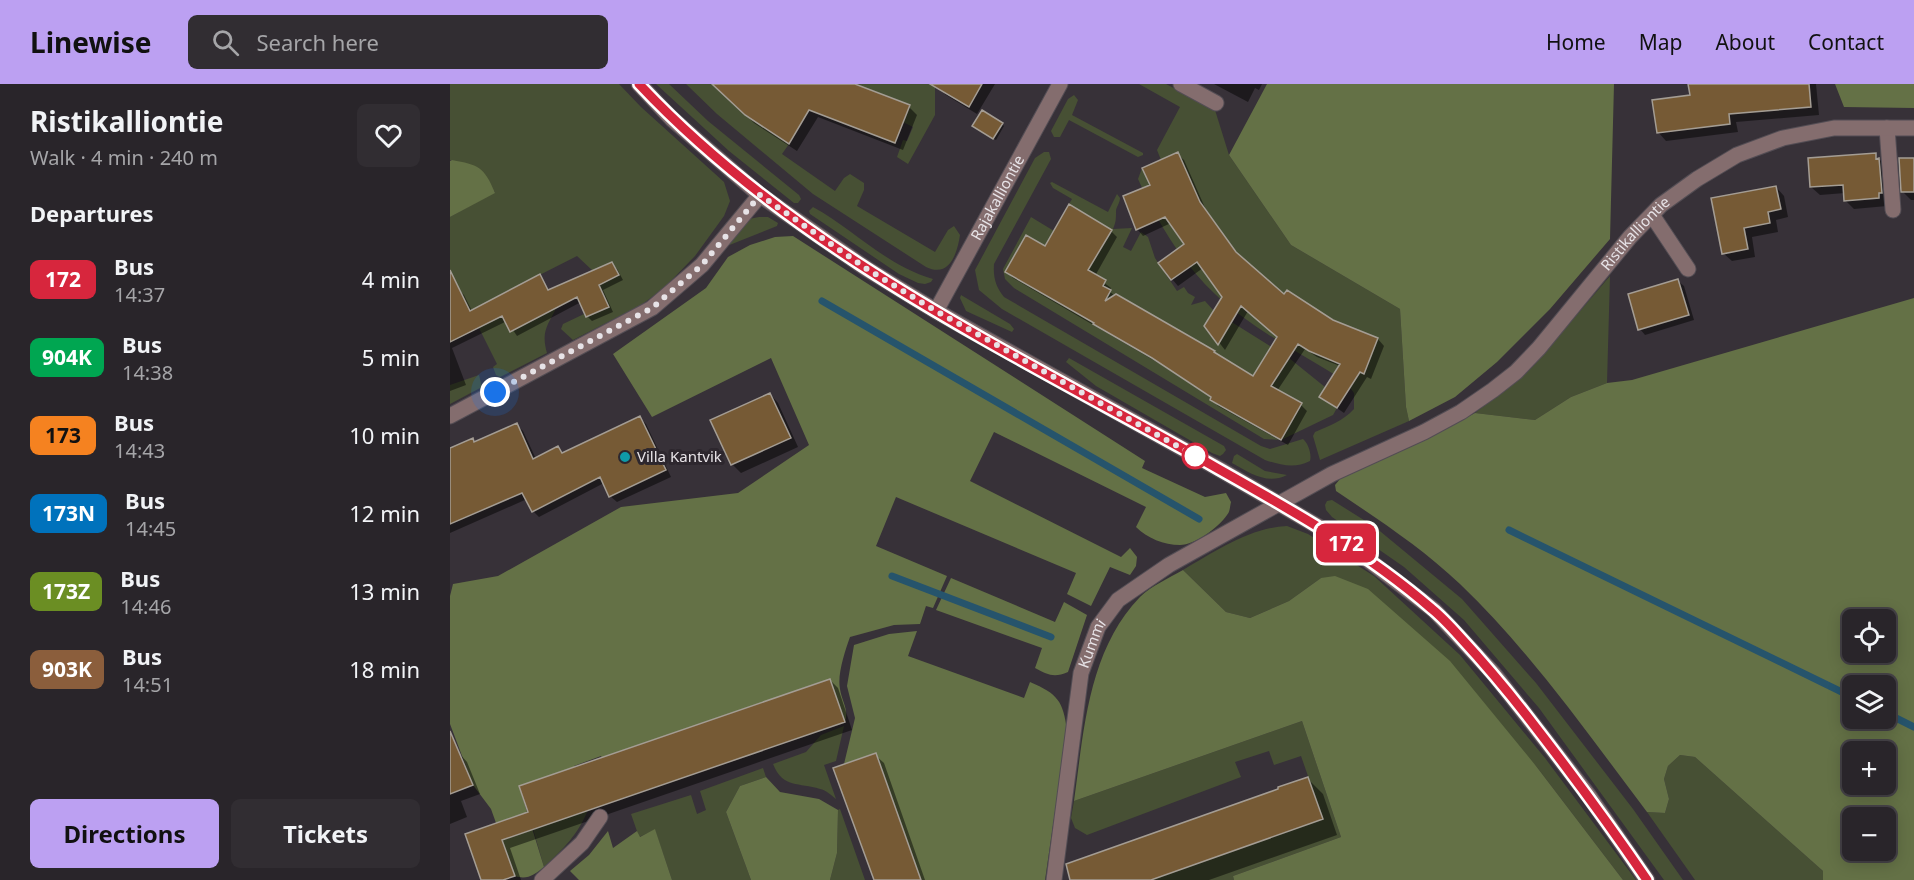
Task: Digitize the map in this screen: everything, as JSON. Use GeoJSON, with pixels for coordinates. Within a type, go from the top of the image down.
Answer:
{"type":"FeatureCollection","features":[{"type":"Feature","properties":{"kind":"street"},"geometry":{"type":"LineString","coordinates":[[639,84],[672,119],[760,195],[867,269],[936,311],[1280,503],[1343,541],[1434,610],[1501,683],[1589,796],[1647,880]]}},
{"type":"Feature","properties":{"kind":"street","name":"Rajakalliontie"},"geometry":{"type":"LineString","coordinates":[[936,311],[1060,84]]}},
{"type":"Feature","properties":{"kind":"street"},"geometry":{"type":"LineString","coordinates":[[1181,84],[1216,103]]}},
{"type":"Feature","properties":{"kind":"street","name":"Ristikalliontie"},"geometry":{"type":"LineString","coordinates":[[1280,503],[1332,474],[1424,432],[1461,412],[1516,372],[1661,205],[1697,179],[1737,155],[1783,138],[1834,128],[1914,128]]}},
{"type":"Feature","properties":{"kind":"street"},"geometry":{"type":"LineString","coordinates":[[1887,128],[1893,210]]}},
{"type":"Feature","properties":{"kind":"street"},"geometry":{"type":"LineString","coordinates":[[450,416],[652,308],[702,265],[760,195]]}},
{"type":"Feature","properties":{"kind":"street"},"geometry":{"type":"LineString","coordinates":[[1652,215],[1688,269]]}},
{"type":"Feature","properties":{"kind":"street","name":"Kummi"},"geometry":{"type":"LineString","coordinates":[[1054,880],[1081,673],[1098,627],[1118,600],[1169,565],[1280,503]]}},
{"type":"Feature","properties":{"kind":"street"},"geometry":{"type":"LineString","coordinates":[[542,880],[582,843],[600,817]]}},
{"type":"Feature","properties":{"kind":"green space"},"geometry":{"type":"Polygon","coordinates":[[[450,84],[619,84],[641,107],[724,182],[730,201],[724,216],[695,256],[663,289],[641,305],[573,340],[561,329],[563,324],[584,314],[586,317],[609,307],[593,271],[577,256],[494,298],[557,307],[545,334],[547,353],[500,377],[496,375],[493,367],[497,364],[459,288],[450,292],[450,217],[495,192],[450,160],[450,84]]]}},
{"type":"Feature","properties":{"kind":"green space"},"geometry":{"type":"Polygon","coordinates":[[[656,84],[669,84],[708,121],[799,195],[801,199],[798,203],[794,203],[729,151],[656,84]]]}},
{"type":"Feature","properties":{"kind":"green space"},"geometry":{"type":"Polygon","coordinates":[[[686,84],[717,84],[766,126],[765,129],[789,144],[782,154],[835,191],[844,178],[850,174],[864,183],[864,190],[857,206],[935,252],[948,230],[954,226],[960,235],[954,257],[946,267],[941,269],[934,270],[926,267],[813,194],[717,114],[686,84]]]}},
{"type":"Feature","properties":{"kind":"green space"},"geometry":{"type":"Polygon","coordinates":[[[855,84],[929,84],[935,87],[935,115],[908,164],[897,157],[903,140],[907,141],[913,127],[903,122],[910,105],[855,84]]]}},
{"type":"Feature","properties":{"kind":"green space"},"geometry":{"type":"Polygon","coordinates":[[[1139,84],[1166,84],[1215,110],[1229,155],[1291,245],[1400,309],[1406,407],[1409,421],[1320,460],[1313,436],[1315,432],[1341,420],[1354,409],[1354,393],[1345,381],[1261,330],[1229,307],[1203,282],[1181,255],[1153,210],[1138,179],[1142,168],[1161,160],[1157,150],[1180,107],[1139,84]]]}},
{"type":"Feature","properties":{"kind":"green space"},"geometry":{"type":"Polygon","coordinates":[[[1267,84],[1614,84],[1610,239],[1550,309],[1497,362],[1455,397],[1409,421],[1406,407],[1400,309],[1291,245],[1229,155],[1267,84]]]}},
{"type":"Feature","properties":{"kind":"green space"},"geometry":{"type":"Polygon","coordinates":[[[1835,84],[1914,84],[1914,108],[1844,107],[1835,84]]]}},
{"type":"Feature","properties":{"kind":"green space"},"geometry":{"type":"Polygon","coordinates":[[[1074,95],[1078,100],[1072,115],[1143,155],[1138,157],[1069,120],[1060,137],[1054,137],[1051,131],[1068,99],[1074,95]]]}},
{"type":"Feature","properties":{"kind":"green space"},"geometry":{"type":"Polygon","coordinates":[[[1044,152],[1049,152],[1051,159],[994,264],[996,282],[1004,297],[1261,446],[1270,449],[1303,439],[1309,449],[1310,461],[1293,466],[1265,460],[1002,309],[979,290],[975,270],[1035,158],[1044,152]]]}},
{"type":"Feature","properties":{"kind":"green space"},"geometry":{"type":"Polygon","coordinates":[[[450,161],[479,168],[487,177],[495,193],[450,217],[450,161]]]}},
{"type":"Feature","properties":{"kind":"green space"},"geometry":{"type":"Polygon","coordinates":[[[1050,183],[1108,212],[1117,194],[1120,200],[1113,229],[1132,228],[1123,247],[1131,251],[1141,232],[1148,237],[1155,258],[1177,291],[1184,287],[1195,297],[1191,305],[1205,301],[1214,311],[1289,358],[1325,387],[1319,397],[1337,408],[1333,415],[1281,440],[1264,439],[1014,288],[1005,279],[1003,269],[1031,217],[1054,231],[1100,249],[1112,230],[1069,204],[1072,199],[1053,188],[1050,183]]]}},
{"type":"Feature","properties":{"kind":"green space"},"geometry":{"type":"Polygon","coordinates":[[[813,207],[900,265],[933,279],[925,284],[918,283],[899,274],[810,214],[809,211],[813,207]]]}},
{"type":"Feature","properties":{"kind":"green space"},"geometry":{"type":"Polygon","coordinates":[[[768,217],[778,223],[777,226],[727,246],[749,219],[768,217]]]}},
{"type":"Feature","properties":{"kind":"green space"},"geometry":{"type":"Polygon","coordinates":[[[793,236],[1145,461],[1142,468],[1205,497],[1226,493],[1231,502],[1229,512],[1213,530],[1193,542],[1174,545],[1162,542],[1151,538],[1136,527],[1146,507],[994,432],[970,481],[1121,557],[1130,548],[1137,557],[1136,566],[1130,575],[1110,567],[1091,606],[1067,594],[1076,573],[896,497],[876,546],[947,576],[933,608],[926,606],[920,624],[894,625],[850,637],[840,677],[840,689],[846,713],[845,722],[830,679],[800,689],[801,693],[604,763],[601,756],[574,766],[576,773],[519,786],[544,867],[530,876],[515,876],[491,809],[473,785],[450,724],[450,596],[453,584],[498,576],[621,507],[738,493],[809,445],[771,358],[652,417],[613,354],[706,288],[728,257],[750,245],[775,237],[793,236]]]}},
{"type":"Feature","properties":{"kind":"green space"},"geometry":{"type":"Polygon","coordinates":[[[1610,276],[1607,383],[1571,397],[1535,420],[1475,413],[1532,367],[1610,276]]]}},
{"type":"Feature","properties":{"kind":"green space"},"geometry":{"type":"Polygon","coordinates":[[[961,295],[1010,324],[1014,329],[1012,332],[966,311],[960,298],[961,295]]]}},
{"type":"Feature","properties":{"kind":"green space"},"geometry":{"type":"Polygon","coordinates":[[[1914,298],[1914,880],[1823,880],[1823,871],[1695,757],[1680,755],[1668,766],[1664,779],[1669,799],[1665,813],[1647,812],[1535,665],[1486,610],[1431,558],[1336,491],[1335,485],[1340,479],[1416,444],[1475,413],[1535,420],[1571,397],[1607,383],[1632,380],[1914,298]]]}},
{"type":"Feature","properties":{"kind":"green space"},"geometry":{"type":"Polygon","coordinates":[[[1069,358],[1224,446],[1226,450],[1220,456],[1212,453],[1096,386],[1066,362],[1069,358]]]}},
{"type":"Feature","properties":{"kind":"green space"},"geometry":{"type":"Polygon","coordinates":[[[479,375],[482,387],[450,404],[450,385],[479,375]]]}},
{"type":"Feature","properties":{"kind":"green space"},"geometry":{"type":"Polygon","coordinates":[[[1237,454],[1265,471],[1287,475],[1272,479],[1252,474],[1232,463],[1237,454]]]}},
{"type":"Feature","properties":{"kind":"green space"},"geometry":{"type":"Polygon","coordinates":[[[1332,500],[1375,527],[1462,599],[1536,683],[1633,809],[1683,880],[1664,880],[1539,708],[1464,620],[1404,567],[1332,517],[1325,505],[1327,501],[1332,500]]]}},
{"type":"Feature","properties":{"kind":"green space"},"geometry":{"type":"Polygon","coordinates":[[[1287,526],[1308,534],[1374,576],[1460,655],[1545,758],[1636,880],[1623,880],[1536,766],[1321,578],[1289,601],[1250,618],[1226,612],[1183,570],[1246,536],[1287,526]]]}},
{"type":"Feature","properties":{"kind":"green space"},"geometry":{"type":"Polygon","coordinates":[[[1183,570],[1226,612],[1250,618],[1289,601],[1321,578],[1335,576],[1368,589],[1450,661],[1536,766],[1623,880],[1234,880],[1233,876],[1341,837],[1302,721],[1074,801],[1091,693],[1109,642],[1123,618],[1144,593],[1183,570]]]}},
{"type":"Feature","properties":{"kind":"green space"},"geometry":{"type":"Polygon","coordinates":[[[951,578],[1055,622],[1064,602],[1087,615],[1068,672],[1051,675],[1035,668],[1042,648],[936,610],[951,578]]]}},
{"type":"Feature","properties":{"kind":"green space"},"geometry":{"type":"Polygon","coordinates":[[[917,631],[908,656],[1024,698],[1030,682],[1047,690],[1061,705],[1067,730],[1045,880],[921,880],[876,753],[844,764],[855,718],[847,686],[854,645],[889,634],[917,631]]]}},
{"type":"Feature","properties":{"kind":"green space"},"geometry":{"type":"Polygon","coordinates":[[[1302,721],[1341,837],[1233,876],[1234,880],[1151,880],[1323,819],[1301,756],[1274,765],[1269,751],[1235,762],[1241,777],[1087,835],[1075,828],[1071,818],[1074,801],[1302,721]]]}},
{"type":"Feature","properties":{"kind":"green space"},"geometry":{"type":"Polygon","coordinates":[[[844,726],[836,761],[824,765],[836,799],[822,790],[787,781],[777,772],[773,764],[806,752],[821,735],[844,726]]]}},
{"type":"Feature","properties":{"kind":"green space"},"geometry":{"type":"Polygon","coordinates":[[[1680,755],[1695,757],[1823,871],[1823,880],[1695,880],[1647,812],[1665,813],[1669,799],[1664,779],[1668,766],[1680,755]]]}},
{"type":"Feature","properties":{"kind":"green space"},"geometry":{"type":"Polygon","coordinates":[[[763,768],[766,777],[740,786],[726,812],[751,880],[672,880],[655,830],[639,837],[631,814],[691,795],[697,814],[706,810],[700,791],[763,768]]]}},
{"type":"Feature","properties":{"kind":"green space"},"geometry":{"type":"Polygon","coordinates":[[[766,777],[780,792],[819,799],[838,810],[837,853],[830,880],[751,880],[726,812],[740,786],[766,777]]]}},
{"type":"Feature","properties":{"kind":"green space"},"geometry":{"type":"Polygon","coordinates":[[[840,809],[865,880],[830,880],[837,853],[838,810],[840,809]]]}},
{"type":"Feature","properties":{"kind":"green space"},"geometry":{"type":"Polygon","coordinates":[[[588,810],[569,841],[544,867],[533,829],[588,810]]]}},
{"type":"Feature","properties":{"kind":"green space"},"geometry":{"type":"Polygon","coordinates":[[[655,829],[672,880],[579,880],[570,871],[589,855],[608,831],[613,848],[637,831],[640,837],[655,829]]]}},
{"type":"Feature","properties":{"kind":"building"},"geometry":{"type":"Polygon","coordinates":[[[712,84],[855,84],[910,105],[895,143],[809,110],[789,144],[745,115],[712,84]]]}},
{"type":"Feature","properties":{"kind":"building"},"geometry":{"type":"Polygon","coordinates":[[[930,84],[982,84],[969,107],[930,84]]]}},
{"type":"Feature","properties":{"kind":"building"},"geometry":{"type":"Polygon","coordinates":[[[1688,84],[1809,84],[1811,107],[1729,114],[1730,124],[1657,133],[1652,100],[1690,95],[1688,84]]]}},
{"type":"Feature","properties":{"kind":"building"},"geometry":{"type":"Polygon","coordinates":[[[982,110],[1003,123],[993,139],[972,126],[982,110]]]}},
{"type":"Feature","properties":{"kind":"building"},"geometry":{"type":"Polygon","coordinates":[[[1178,152],[1200,202],[1236,252],[1284,294],[1287,290],[1333,320],[1378,338],[1364,374],[1360,372],[1337,408],[1319,397],[1340,364],[1298,344],[1271,386],[1302,403],[1281,440],[1210,400],[1211,397],[1152,358],[1005,272],[1026,235],[1045,246],[1069,204],[1112,230],[1088,270],[1106,280],[1103,286],[1111,290],[1105,301],[1116,294],[1215,351],[1253,376],[1277,337],[1241,306],[1218,345],[1204,326],[1222,297],[1197,262],[1171,280],[1158,263],[1184,244],[1165,217],[1136,230],[1123,196],[1150,185],[1142,168],[1178,152]]]}},
{"type":"Feature","properties":{"kind":"building"},"geometry":{"type":"Polygon","coordinates":[[[1876,153],[1876,159],[1879,158],[1882,193],[1879,193],[1879,198],[1844,201],[1843,185],[1810,187],[1808,158],[1876,153]]]}},
{"type":"Feature","properties":{"kind":"building"},"geometry":{"type":"Polygon","coordinates":[[[1899,158],[1914,158],[1914,192],[1901,192],[1899,158]]]}},
{"type":"Feature","properties":{"kind":"building"},"geometry":{"type":"Polygon","coordinates":[[[1776,186],[1781,209],[1768,212],[1770,223],[1744,228],[1748,249],[1722,254],[1711,198],[1776,186]]]}},
{"type":"Feature","properties":{"kind":"building"},"geometry":{"type":"Polygon","coordinates":[[[612,262],[619,275],[599,285],[609,307],[586,317],[577,297],[510,332],[502,316],[450,342],[450,270],[470,311],[540,274],[548,290],[612,262]]]}},
{"type":"Feature","properties":{"kind":"building"},"geometry":{"type":"Polygon","coordinates":[[[1678,279],[1689,315],[1638,330],[1628,294],[1678,279]]]}},
{"type":"Feature","properties":{"kind":"building"},"geometry":{"type":"Polygon","coordinates":[[[770,393],[791,438],[731,465],[710,420],[770,393]]]}},
{"type":"Feature","properties":{"kind":"building"},"geometry":{"type":"Polygon","coordinates":[[[640,416],[666,470],[609,497],[600,477],[532,512],[522,493],[450,524],[450,448],[473,438],[474,442],[517,423],[533,459],[558,446],[562,453],[640,416]]]}},
{"type":"Feature","properties":{"kind":"building"},"geometry":{"type":"Polygon","coordinates":[[[830,679],[845,722],[502,840],[515,876],[503,880],[481,880],[465,834],[528,812],[519,786],[830,679]]]}},
{"type":"Feature","properties":{"kind":"building"},"geometry":{"type":"Polygon","coordinates":[[[450,731],[473,785],[450,794],[450,731]]]}},
{"type":"Feature","properties":{"kind":"building"},"geometry":{"type":"Polygon","coordinates":[[[876,753],[921,880],[874,880],[833,768],[876,753]]]}},
{"type":"Feature","properties":{"kind":"building"},"geometry":{"type":"Polygon","coordinates":[[[1308,777],[1323,819],[1151,880],[1070,880],[1066,864],[1308,777]]]}},
{"type":"Feature","properties":{"kind":"waterway"},"geometry":{"type":"LineString","coordinates":[[822,301],[1199,519]]}},
{"type":"Feature","properties":{"kind":"waterway"},"geometry":{"type":"LineString","coordinates":[[1509,530],[1842,692]]}},
{"type":"Feature","properties":{"kind":"waterway"},"geometry":{"type":"LineString","coordinates":[[892,576],[1051,637]]}},
{"type":"Feature","properties":{"kind":"waterway"},"geometry":{"type":"LineString","coordinates":[[1896,718],[1914,727]]}},
{"type":"Feature","properties":{"kind":"bus line","name":"172"},"geometry":{"type":"LineString","coordinates":[[639,84],[672,119],[760,195],[867,269],[936,311],[1280,503],[1343,541],[1434,610],[1494,674],[1589,796],[1647,880]]}},
{"type":"Feature","properties":{"kind":"place","name":"Villa Kantvik"},"geometry":{"type":"Point","coordinates":[625,457]}},
{"type":"Feature","properties":{"kind":"route"},"geometry":{"type":"LineString","coordinates":[[495,392],[652,308],[702,265],[760,195],[867,269],[936,311],[1195,456]]}}]}
